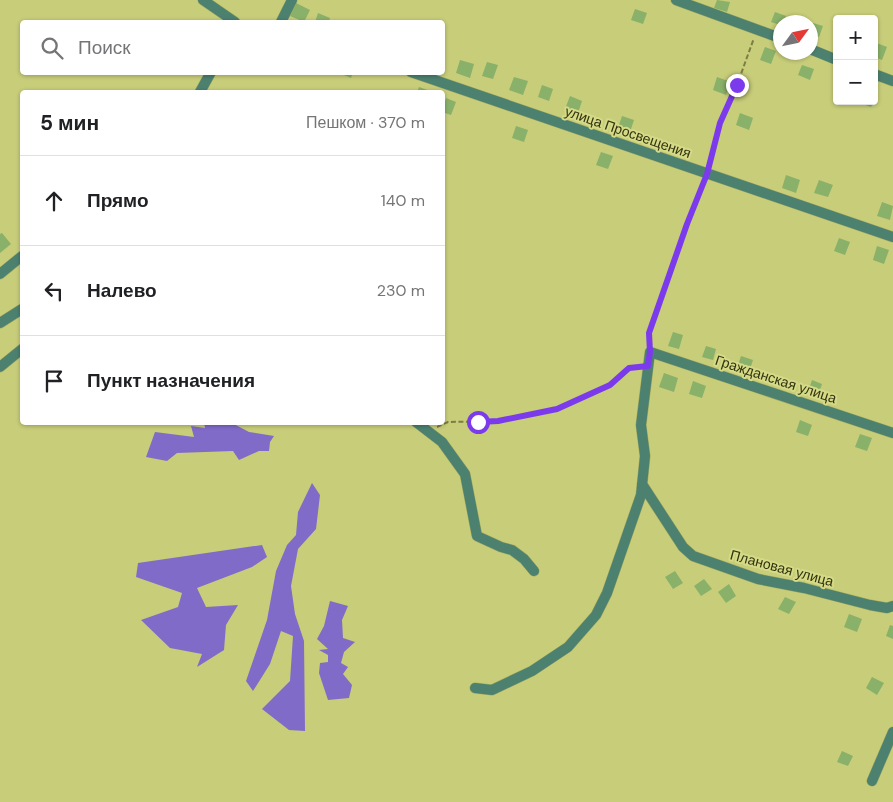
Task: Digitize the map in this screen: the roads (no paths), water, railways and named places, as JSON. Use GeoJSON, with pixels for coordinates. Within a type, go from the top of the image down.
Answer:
{"type":"FeatureCollection","features":[{"type":"Feature","properties":{"kind":"street"},"geometry":{"type":"LineString","coordinates":[[204,0],[232,20]]}},
{"type":"Feature","properties":{"kind":"street"},"geometry":{"type":"LineString","coordinates":[[282,20],[292,0]]}},
{"type":"Feature","properties":{"kind":"street"},"geometry":{"type":"LineString","coordinates":[[676,0],[773,35]]}},
{"type":"Feature","properties":{"kind":"street"},"geometry":{"type":"LineString","coordinates":[[818,53],[833,59]]}},
{"type":"Feature","properties":{"kind":"street"},"geometry":{"type":"LineString","coordinates":[[201,90],[209,75]]}},
{"type":"Feature","properties":{"kind":"street","name":"улица Просвещения"},"geometry":{"type":"LineString","coordinates":[[420,75],[893,237]]}},
{"type":"Feature","properties":{"kind":"street"},"geometry":{"type":"LineString","coordinates":[[878,75],[893,81]]}},
{"type":"Feature","properties":{"kind":"street"},"geometry":{"type":"LineString","coordinates":[[0,274],[20,258]]}},
{"type":"Feature","properties":{"kind":"street"},"geometry":{"type":"LineString","coordinates":[[0,323],[20,311]]}},
{"type":"Feature","properties":{"kind":"street"},"geometry":{"type":"LineString","coordinates":[[0,367],[20,351]]}},
{"type":"Feature","properties":{"kind":"street","name":"Гражданская улица"},"geometry":{"type":"LineString","coordinates":[[642,484],[645,456],[641,425],[650,352],[893,433]]}},
{"type":"Feature","properties":{"kind":"street"},"geometry":{"type":"LineString","coordinates":[[420,425],[442,442],[465,474],[477,536],[512,550],[524,559],[534,571]]}},
{"type":"Feature","properties":{"kind":"street"},"geometry":{"type":"LineString","coordinates":[[475,688],[492,690],[532,672],[568,647],[583,631],[596,615],[607,593],[641,495],[642,484]]}},
{"type":"Feature","properties":{"kind":"street","name":"Плановая улица"},"geometry":{"type":"LineString","coordinates":[[642,484],[683,547],[693,556],[758,579],[804,588],[870,606],[887,608],[893,606]]}},
{"type":"Feature","properties":{"kind":"street"},"geometry":{"type":"LineString","coordinates":[[872,781],[893,732]]}}]}
